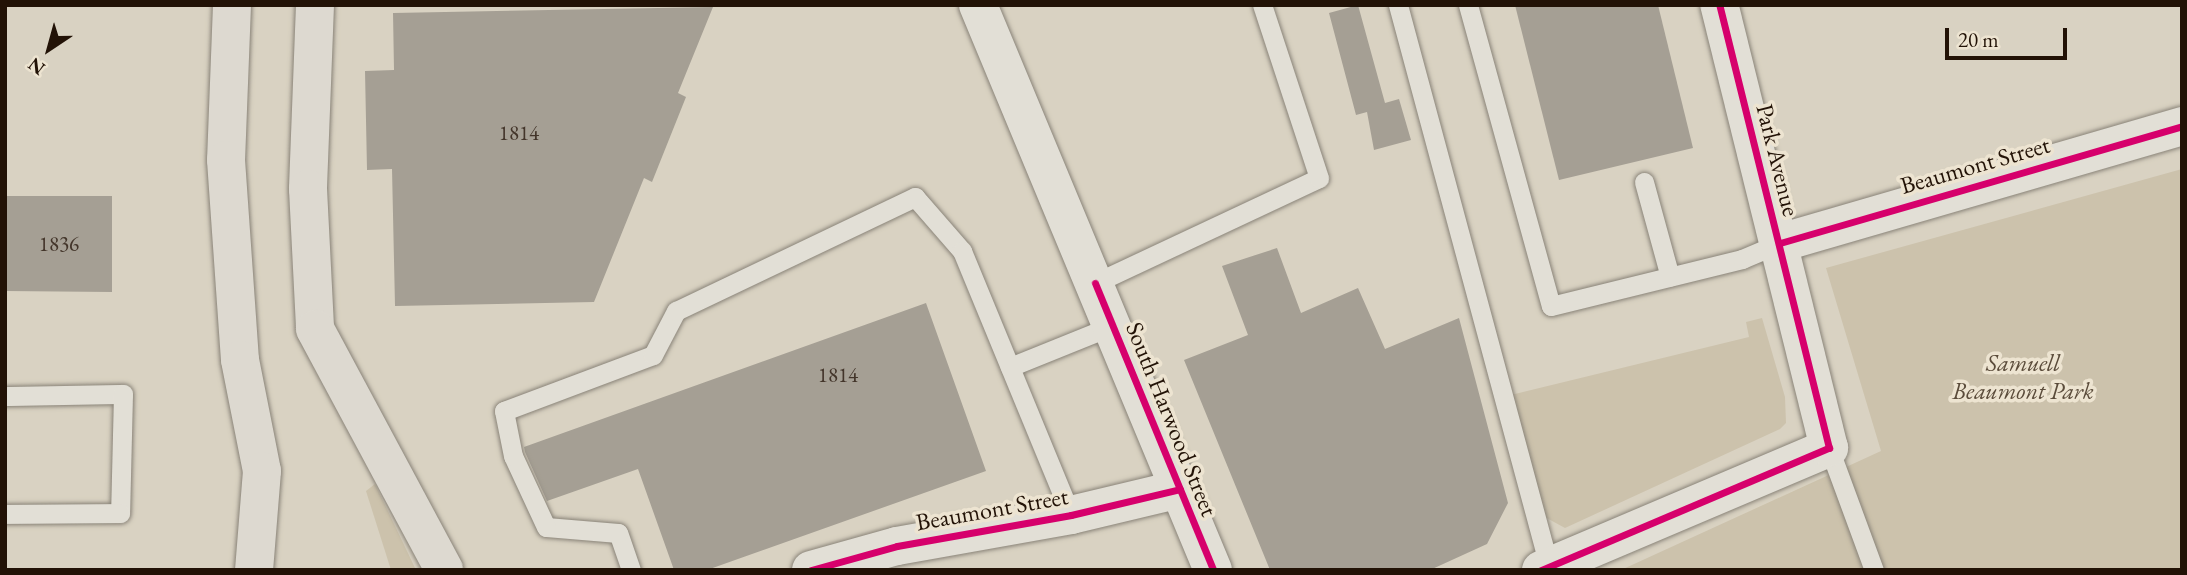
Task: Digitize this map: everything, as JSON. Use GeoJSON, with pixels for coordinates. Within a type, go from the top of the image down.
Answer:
{"type":"FeatureCollection","features":[{"type":"Feature","properties":{"kind":"main road"},"geometry":{"type":"LineString","coordinates":[[232,5],[226,160],[240,360],[262,471],[254,570]]}},
{"type":"Feature","properties":{"kind":"main road"},"geometry":{"type":"LineString","coordinates":[[315,5],[308,189],[315,329],[444,570]]}},
{"type":"Feature","properties":{"kind":"street","name":"South Harwood Street"},"geometry":{"type":"LineString","coordinates":[[978,5],[1114,325],[1213,570]]}},
{"type":"Feature","properties":{"kind":"street","name":"Park Avenue"},"geometry":{"type":"LineString","coordinates":[[1718,5],[1780,243],[1829,448]]}},
{"type":"Feature","properties":{"kind":"street","name":"Beaumont Street"},"geometry":{"type":"LineString","coordinates":[[1780,243],[2182,126]]}},
{"type":"Feature","properties":{"kind":"street"},"geometry":{"type":"LineString","coordinates":[[1545,568],[1829,448]]}},
{"type":"Feature","properties":{"kind":"street","name":"Beaumont Street"},"geometry":{"type":"LineString","coordinates":[[811,570],[899,558],[1180,489]]}},
{"type":"Feature","properties":{"kind":"lane"},"geometry":{"type":"LineString","coordinates":[[1095,283],[1319,178],[1262,5]]}},
{"type":"Feature","properties":{"kind":"lane"},"geometry":{"type":"LineString","coordinates":[[1398,5],[1545,568]]}},
{"type":"Feature","properties":{"kind":"lane"},"geometry":{"type":"LineString","coordinates":[[1468,5],[1551,306],[1742,259],[1780,243]]}},
{"type":"Feature","properties":{"kind":"lane"},"geometry":{"type":"LineString","coordinates":[[1644,182],[1670,277]]}},
{"type":"Feature","properties":{"kind":"lane"},"geometry":{"type":"LineString","coordinates":[[631,570],[618,533],[546,527],[513,456],[504,411],[653,355],[676,311],[915,197],[962,251],[1072,515]]}},
{"type":"Feature","properties":{"kind":"lane"},"geometry":{"type":"LineString","coordinates":[[1010,367],[1114,325]]}},
{"type":"Feature","properties":{"kind":"lane"},"geometry":{"type":"LineString","coordinates":[[5,396],[123,394],[120,513],[5,513]]}},
{"type":"Feature","properties":{"kind":"lane","name":"Park Avenue"},"geometry":{"type":"LineString","coordinates":[[1829,448],[1874,570]]}},
{"type":"Feature","properties":{"kind":"green space","name":"Samuell Beaumont Park"},"geometry":{"type":"Polygon","coordinates":[[[2182,169],[2182,570],[1621,570],[1881,451],[1826,268],[2182,169]]]}},
{"type":"Feature","properties":{"kind":"green space"},"geometry":{"type":"Polygon","coordinates":[[[1762,318],[1785,397],[1786,423],[1780,429],[1565,528],[1543,516],[1511,395],[1749,337],[1746,322],[1762,318]]]}},
{"type":"Feature","properties":{"kind":"green space"},"geometry":{"type":"Polygon","coordinates":[[[375,484],[416,570],[391,570],[366,491],[375,484]]]}},
{"type":"Feature","properties":{"kind":"building"},"geometry":{"type":"Polygon","coordinates":[[[1358,5],[1385,103],[1399,99],[1411,140],[1374,150],[1367,112],[1356,115],[1329,13],[1358,5]]]}},
{"type":"Feature","properties":{"kind":"building"},"geometry":{"type":"Polygon","coordinates":[[[1515,5],[1658,5],[1693,148],[1559,180],[1515,5]]]}},
{"type":"Feature","properties":{"kind":"building"},"geometry":{"type":"Polygon","coordinates":[[[713,7],[678,93],[686,97],[652,182],[644,178],[594,302],[395,306],[392,169],[367,170],[365,71],[394,70],[393,13],[713,7]]]}},
{"type":"Feature","properties":{"kind":"building"},"geometry":{"type":"Polygon","coordinates":[[[5,196],[112,196],[112,292],[5,291],[5,196]]]}},
{"type":"Feature","properties":{"kind":"building"},"geometry":{"type":"Polygon","coordinates":[[[1277,248],[1301,313],[1358,288],[1385,349],[1459,318],[1508,503],[1487,544],[1430,570],[1270,570],[1184,360],[1248,335],[1222,266],[1277,248]]]}},
{"type":"Feature","properties":{"kind":"building"},"geometry":{"type":"Polygon","coordinates":[[[926,303],[986,471],[707,570],[674,570],[638,469],[547,501],[525,452],[524,447],[926,303]]]}},
{"type":"Feature","properties":{"kind":"cycle path"},"geometry":{"type":"LineString","coordinates":[[1541,570],[1829,448],[1719,5]]}},
{"type":"Feature","properties":{"kind":"cycle path"},"geometry":{"type":"LineString","coordinates":[[1780,243],[2182,126]]}},
{"type":"Feature","properties":{"kind":"cycle path"},"geometry":{"type":"LineString","coordinates":[[1095,283],[1213,570]]}},
{"type":"Feature","properties":{"kind":"cycle path"},"geometry":{"type":"LineString","coordinates":[[811,570],[897,546],[1071,515],[1180,489]]}}]}
